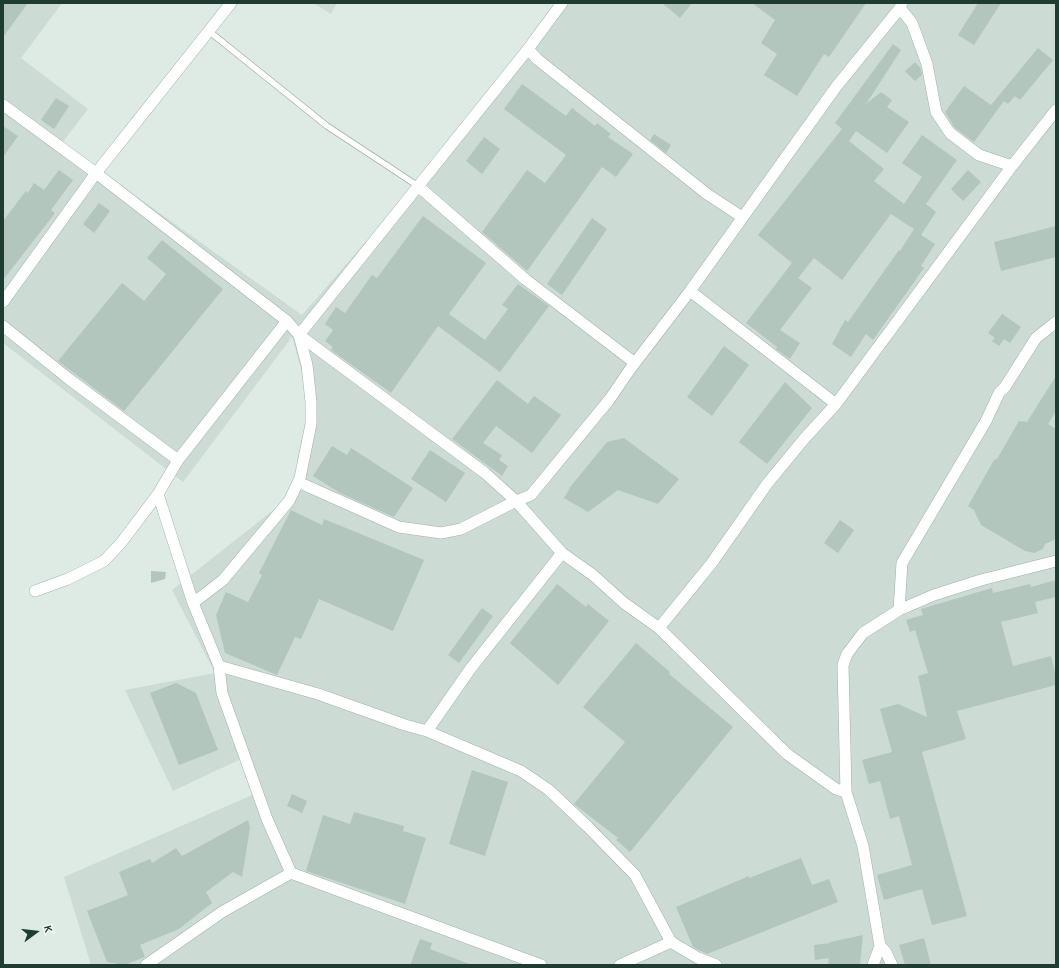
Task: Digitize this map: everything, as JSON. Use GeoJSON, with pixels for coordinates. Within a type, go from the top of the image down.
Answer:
{"type":"FeatureCollection","features":[{"type":"Feature","properties":{"kind":"street"},"geometry":{"type":"LineString","coordinates":[[3,302],[96,173],[210,32],[231,3]]}},
{"type":"Feature","properties":{"kind":"street"},"geometry":{"type":"LineString","coordinates":[[299,335],[528,49],[562,3]]}},
{"type":"Feature","properties":{"kind":"street"},"geometry":{"type":"LineString","coordinates":[[298,482],[399,527],[441,533],[461,529],[516,500],[531,495],[609,400],[635,363],[690,291],[836,87],[901,5],[912,23],[927,64],[936,112],[950,133],[978,155],[1012,166]]}},
{"type":"Feature","properties":{"kind":"street"},"geometry":{"type":"LineString","coordinates":[[528,49],[543,64],[708,194],[742,217]]}},
{"type":"Feature","properties":{"kind":"street"},"geometry":{"type":"LineString","coordinates":[[3,105],[96,173],[287,321],[299,335],[485,473],[516,500],[562,553],[593,575],[624,602],[659,628],[786,754],[836,789],[846,792]]}},
{"type":"Feature","properties":{"kind":"street"},"geometry":{"type":"LineString","coordinates":[[659,628],[711,564],[767,484],[804,439],[836,404],[1012,166],[1056,110]]}},
{"type":"Feature","properties":{"kind":"street"},"geometry":{"type":"LineString","coordinates":[[418,186],[524,279],[635,363]]}},
{"type":"Feature","properties":{"kind":"street"},"geometry":{"type":"LineString","coordinates":[[690,291],[836,404]]}},
{"type":"Feature","properties":{"kind":"street"},"geometry":{"type":"LineString","coordinates":[[35,591],[68,579],[104,561],[121,543],[158,494],[178,460],[287,321]]}},
{"type":"Feature","properties":{"kind":"street"},"geometry":{"type":"LineString","coordinates":[[899,610],[902,563],[986,421],[999,393],[1005,387],[1036,338],[1056,322]]}},
{"type":"Feature","properties":{"kind":"street"},"geometry":{"type":"LineString","coordinates":[[3,326],[69,379],[178,460]]}},
{"type":"Feature","properties":{"kind":"street"},"geometry":{"type":"LineString","coordinates":[[193,603],[223,580],[289,501],[298,482],[311,424],[307,365],[299,335]]}},
{"type":"Feature","properties":{"kind":"street"},"geometry":{"type":"LineString","coordinates":[[158,494],[193,603],[218,666],[222,693],[267,820],[291,873],[541,965]]}},
{"type":"Feature","properties":{"kind":"street"},"geometry":{"type":"LineString","coordinates":[[427,731],[471,668],[562,553]]}},
{"type":"Feature","properties":{"kind":"street"},"geometry":{"type":"LineString","coordinates":[[873,965],[880,946],[863,846],[846,792],[843,665],[847,654],[863,633],[899,610],[934,594],[981,580],[1056,562]]}},
{"type":"Feature","properties":{"kind":"street"},"geometry":{"type":"LineString","coordinates":[[218,666],[318,694],[404,725],[427,731],[521,771],[549,790],[635,875],[671,942],[698,958],[716,965]]}},
{"type":"Feature","properties":{"kind":"street"},"geometry":{"type":"LineString","coordinates":[[146,965],[222,912],[291,873]]}},
{"type":"Feature","properties":{"kind":"street"},"geometry":{"type":"LineString","coordinates":[[620,965],[671,942]]}},
{"type":"Feature","properties":{"kind":"street"},"geometry":{"type":"LineString","coordinates":[[880,946],[886,952],[892,965]]}},
{"type":"Feature","properties":{"kind":"lane"},"geometry":{"type":"LineString","coordinates":[[210,32],[327,126],[418,186]]}},
{"type":"Feature","properties":{"kind":"shaded area"},"geometry":{"type":"Polygon","coordinates":[[[3,3],[62,3],[21,58],[88,109],[62,143],[302,315],[398,205],[560,3],[1056,3],[1056,965],[91,965],[64,877],[257,793],[241,759],[173,791],[125,690],[215,673],[172,590],[300,489],[311,404],[292,337],[183,482],[3,343],[3,3]]]}},
{"type":"Feature","properties":{"kind":"shaded area"},"geometry":{"type":"Polygon","coordinates":[[[313,3],[337,3],[331,14],[313,3]]]}},
{"type":"Feature","properties":{"kind":"building"},"geometry":{"type":"Polygon","coordinates":[[[3,3],[28,3],[3,37],[3,3]]]}},
{"type":"Feature","properties":{"kind":"building"},"geometry":{"type":"Polygon","coordinates":[[[662,3],[692,3],[680,18],[662,3]]]}},
{"type":"Feature","properties":{"kind":"building"},"geometry":{"type":"Polygon","coordinates":[[[752,3],[866,3],[829,57],[824,54],[797,96],[764,75],[777,54],[761,43],[775,20],[752,3]]]}},
{"type":"Feature","properties":{"kind":"building"},"geometry":{"type":"Polygon","coordinates":[[[978,3],[1001,3],[974,45],[958,35],[978,3]]]}},
{"type":"Feature","properties":{"kind":"building"},"geometry":{"type":"Polygon","coordinates":[[[893,44],[901,50],[866,104],[881,92],[892,100],[887,107],[909,122],[887,153],[856,131],[849,141],[884,169],[874,181],[904,204],[922,177],[902,163],[922,135],[957,160],[926,204],[936,212],[921,235],[935,244],[921,266],[924,268],[873,340],[866,334],[851,357],[832,344],[845,320],[848,322],[899,250],[900,251],[914,229],[891,214],[842,280],[814,258],[798,278],[812,288],[780,330],[800,343],[790,359],[746,323],[792,263],[758,235],[842,129],[835,123],[893,44]]]}},
{"type":"Feature","properties":{"kind":"building"},"geometry":{"type":"Polygon","coordinates":[[[1038,48],[1053,60],[1020,100],[1015,96],[1008,104],[1004,101],[974,142],[955,128],[945,112],[964,86],[991,105],[1038,48]]]}},
{"type":"Feature","properties":{"kind":"building"},"geometry":{"type":"Polygon","coordinates":[[[915,62],[921,69],[922,75],[915,81],[905,71],[915,62]]]}},
{"type":"Feature","properties":{"kind":"building"},"geometry":{"type":"Polygon","coordinates":[[[522,84],[566,116],[572,108],[595,126],[597,123],[611,134],[608,137],[633,154],[616,177],[602,167],[527,271],[482,232],[527,170],[545,183],[566,155],[504,109],[522,84]]]}},
{"type":"Feature","properties":{"kind":"building"},"geometry":{"type":"Polygon","coordinates":[[[56,98],[69,106],[54,129],[41,120],[56,98]]]}},
{"type":"Feature","properties":{"kind":"building"},"geometry":{"type":"Polygon","coordinates":[[[3,126],[18,136],[3,157],[3,126]]]}},
{"type":"Feature","properties":{"kind":"building"},"geometry":{"type":"Polygon","coordinates":[[[654,134],[671,145],[666,153],[650,140],[654,134]]]}},
{"type":"Feature","properties":{"kind":"building"},"geometry":{"type":"Polygon","coordinates":[[[484,137],[500,149],[482,174],[466,161],[484,137]]]}},
{"type":"Feature","properties":{"kind":"building"},"geometry":{"type":"Polygon","coordinates":[[[59,170],[73,180],[51,210],[55,213],[3,280],[3,221],[26,191],[28,193],[34,183],[44,190],[59,170]]]}},
{"type":"Feature","properties":{"kind":"building"},"geometry":{"type":"Polygon","coordinates":[[[968,170],[981,182],[963,201],[951,189],[968,170]]]}},
{"type":"Feature","properties":{"kind":"building"},"geometry":{"type":"Polygon","coordinates":[[[99,203],[110,211],[94,233],[83,224],[99,203]]]}},
{"type":"Feature","properties":{"kind":"building"},"geometry":{"type":"Polygon","coordinates":[[[423,216],[486,263],[449,314],[485,340],[508,309],[502,305],[518,284],[549,306],[500,372],[438,326],[391,393],[331,350],[333,347],[325,341],[333,330],[325,324],[336,307],[345,313],[372,275],[377,278],[423,216]]]}},
{"type":"Feature","properties":{"kind":"building"},"geometry":{"type":"Polygon","coordinates":[[[592,218],[607,229],[562,295],[547,284],[592,218]]]}},
{"type":"Feature","properties":{"kind":"building"},"geometry":{"type":"Polygon","coordinates":[[[1056,226],[1056,257],[1001,271],[994,242],[1056,226]]]}},
{"type":"Feature","properties":{"kind":"building"},"geometry":{"type":"Polygon","coordinates":[[[162,240],[223,289],[124,411],[58,361],[122,283],[144,301],[166,274],[147,258],[162,240]]]}},
{"type":"Feature","properties":{"kind":"building"},"geometry":{"type":"Polygon","coordinates":[[[1002,314],[1021,327],[1010,343],[1004,339],[999,346],[992,341],[995,338],[988,333],[1002,314]]]}},
{"type":"Feature","properties":{"kind":"building"},"geometry":{"type":"Polygon","coordinates":[[[724,346],[749,365],[712,416],[687,397],[724,346]]]}},
{"type":"Feature","properties":{"kind":"building"},"geometry":{"type":"Polygon","coordinates":[[[1056,376],[1056,411],[1048,424],[1056,429],[1056,537],[1054,540],[1045,544],[1043,549],[1034,553],[1025,551],[981,525],[974,510],[968,506],[994,460],[997,459],[1019,421],[1027,422],[1056,376]]]}},
{"type":"Feature","properties":{"kind":"building"},"geometry":{"type":"Polygon","coordinates":[[[497,380],[528,404],[534,396],[561,415],[532,453],[496,426],[483,443],[502,455],[499,460],[508,466],[502,476],[452,439],[497,380]]]}},
{"type":"Feature","properties":{"kind":"building"},"geometry":{"type":"Polygon","coordinates":[[[785,382],[812,408],[767,464],[739,442],[785,382]]]}},
{"type":"Feature","properties":{"kind":"building"},"geometry":{"type":"Polygon","coordinates":[[[624,438],[679,479],[658,504],[618,490],[588,512],[564,498],[571,486],[607,442],[624,438]]]}},
{"type":"Feature","properties":{"kind":"building"},"geometry":{"type":"Polygon","coordinates":[[[332,446],[347,455],[351,448],[413,488],[394,517],[340,493],[313,476],[332,446]]]}},
{"type":"Feature","properties":{"kind":"building"},"geometry":{"type":"Polygon","coordinates":[[[430,450],[465,473],[446,502],[411,479],[430,450]]]}},
{"type":"Feature","properties":{"kind":"building"},"geometry":{"type":"Polygon","coordinates":[[[291,510],[322,525],[324,519],[424,560],[393,631],[319,599],[301,639],[295,637],[277,675],[225,653],[216,615],[226,592],[248,602],[262,575],[259,573],[291,510]]]}},
{"type":"Feature","properties":{"kind":"building"},"geometry":{"type":"Polygon","coordinates":[[[840,520],[854,530],[838,553],[824,543],[840,520]]]}},
{"type":"Feature","properties":{"kind":"building"},"geometry":{"type":"Polygon","coordinates":[[[151,571],[166,572],[165,579],[151,583],[151,571]]]}},
{"type":"Feature","properties":{"kind":"building"},"geometry":{"type":"Polygon","coordinates":[[[1056,580],[1056,597],[1035,602],[1038,613],[1001,622],[1013,666],[1051,656],[1056,676],[1056,685],[957,711],[966,739],[922,752],[967,916],[932,925],[922,889],[884,900],[877,875],[912,865],[899,816],[890,819],[880,781],[869,784],[862,760],[892,752],[880,709],[898,704],[927,717],[918,676],[928,673],[915,630],[910,632],[906,620],[923,615],[921,609],[992,588],[993,593],[1030,584],[1031,587],[1056,580]]]}},
{"type":"Feature","properties":{"kind":"building"},"geometry":{"type":"Polygon","coordinates":[[[557,584],[586,607],[588,604],[609,621],[558,685],[510,643],[557,584]]]}},
{"type":"Feature","properties":{"kind":"building"},"geometry":{"type":"Polygon","coordinates":[[[482,608],[493,616],[459,663],[448,655],[482,608]]]}},
{"type":"Feature","properties":{"kind":"building"},"geometry":{"type":"Polygon","coordinates":[[[636,643],[670,672],[669,674],[733,727],[630,852],[616,840],[618,838],[574,804],[625,742],[583,707],[636,643]]]}},
{"type":"Feature","properties":{"kind":"building"},"geometry":{"type":"Polygon","coordinates":[[[176,683],[196,693],[218,750],[179,765],[150,693],[176,683]]]}},
{"type":"Feature","properties":{"kind":"building"},"geometry":{"type":"Polygon","coordinates":[[[472,770],[508,782],[485,856],[449,844],[472,770]]]}},
{"type":"Feature","properties":{"kind":"building"},"geometry":{"type":"Polygon","coordinates":[[[292,794],[307,801],[302,813],[287,806],[292,794]]]}},
{"type":"Feature","properties":{"kind":"building"},"geometry":{"type":"Polygon","coordinates":[[[354,812],[404,826],[403,831],[426,838],[405,904],[306,871],[323,815],[350,824],[354,812]]]}},
{"type":"Feature","properties":{"kind":"building"},"geometry":{"type":"Polygon","coordinates":[[[248,820],[250,828],[242,877],[233,872],[206,892],[212,903],[179,929],[140,945],[145,957],[124,965],[107,962],[87,911],[128,895],[119,872],[150,859],[152,863],[176,848],[182,856],[248,820]]]}},
{"type":"Feature","properties":{"kind":"building"},"geometry":{"type":"Polygon","coordinates":[[[801,858],[812,885],[829,879],[838,902],[707,954],[693,947],[676,907],[749,876],[749,878],[801,858]]]}},
{"type":"Feature","properties":{"kind":"building"},"geometry":{"type":"Polygon","coordinates":[[[863,935],[860,965],[828,965],[829,958],[815,960],[814,945],[830,943],[863,935]]]}},
{"type":"Feature","properties":{"kind":"building"},"geometry":{"type":"Polygon","coordinates":[[[924,938],[931,965],[905,965],[899,945],[924,938]]]}},
{"type":"Feature","properties":{"kind":"building"},"geometry":{"type":"Polygon","coordinates":[[[420,939],[432,943],[430,949],[472,965],[410,965],[420,939]]]}}]}
